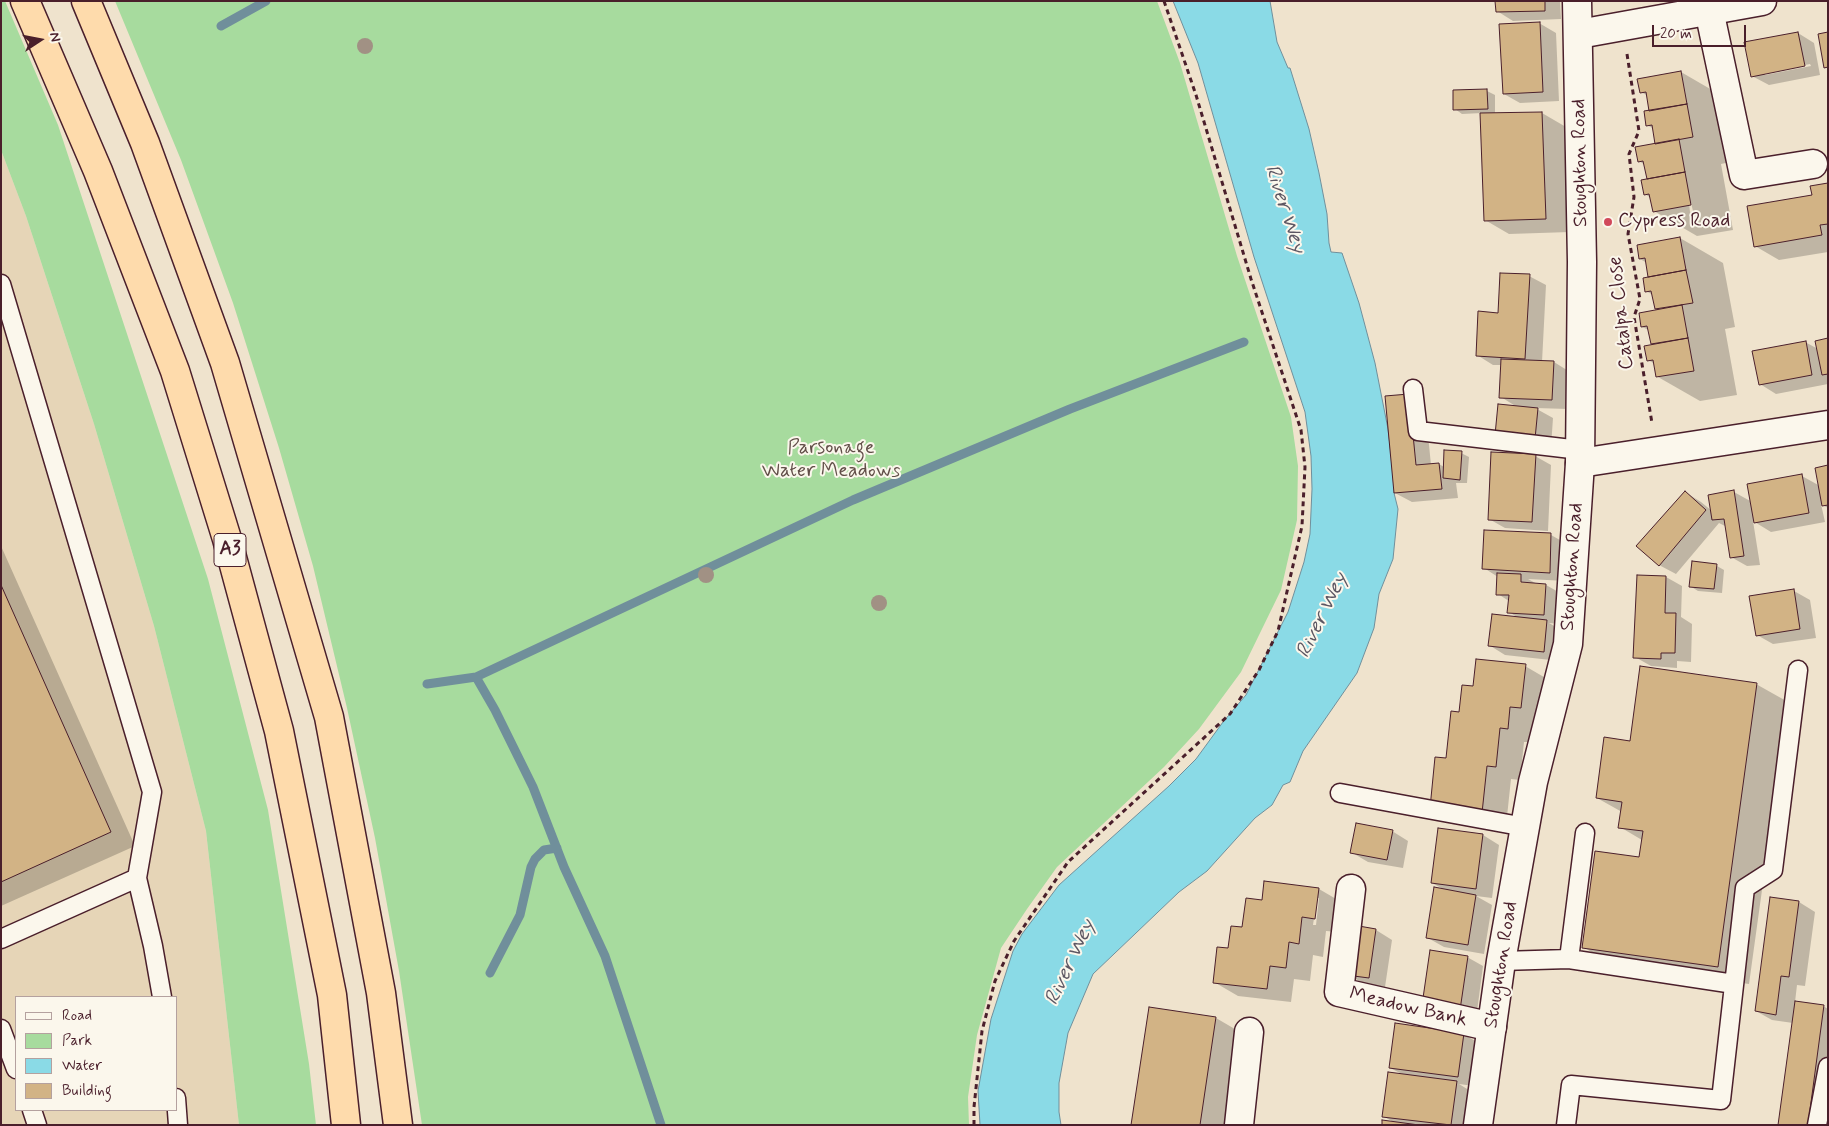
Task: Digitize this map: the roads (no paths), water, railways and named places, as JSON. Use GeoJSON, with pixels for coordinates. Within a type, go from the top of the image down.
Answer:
{"type":"FeatureCollection","features":[{"type":"Feature","properties":{"kind":"highway","name":"A3"},"geometry":{"type":"LineString","coordinates":[[25,1],[98,171],[175,371],[227,539],[279,732],[332,995],[346,1125]]}},
{"type":"Feature","properties":{"kind":"highway","name":"A3"},"geometry":{"type":"LineString","coordinates":[[86,1],[145,143],[225,363],[329,717],[381,993],[398,1125]]}},
{"type":"Feature","properties":{"kind":"street","name":"Stoughton Road"},"geometry":{"type":"LineString","coordinates":[[1478,1125],[1501,961],[1533,782],[1568,644],[1580,456],[1582,262],[1576,1]]}},
{"type":"Feature","properties":{"kind":"street"},"geometry":{"type":"LineString","coordinates":[[1578,34],[1762,1]]}},
{"type":"Feature","properties":{"kind":"street"},"geometry":{"type":"LineString","coordinates":[[1709,10],[1744,175],[1813,164]]}},
{"type":"Feature","properties":{"kind":"street"},"geometry":{"type":"LineString","coordinates":[[1580,456],[1656,451],[1828,425]]}},
{"type":"Feature","properties":{"kind":"street","name":"Meadow Bank"},"geometry":{"type":"LineString","coordinates":[[1351,889],[1339,992],[1492,1027]]}},
{"type":"Feature","properties":{"kind":"street"},"geometry":{"type":"LineString","coordinates":[[1239,1125],[1249,1032]]}},
{"type":"Feature","properties":{"kind":"lane"},"geometry":{"type":"LineString","coordinates":[[1,284],[152,792],[137,878],[153,946],[162,996]]}},
{"type":"Feature","properties":{"kind":"lane"},"geometry":{"type":"LineString","coordinates":[[1412,389],[1418,431],[1580,456]]}},
{"type":"Feature","properties":{"kind":"lane"},"geometry":{"type":"LineString","coordinates":[[1566,1125],[1570,1085],[1721,1100],[1745,888],[1773,870],[1798,670]]}},
{"type":"Feature","properties":{"kind":"lane"},"geometry":{"type":"LineString","coordinates":[[1340,793],[1525,828]]}},
{"type":"Feature","properties":{"kind":"lane"},"geometry":{"type":"LineString","coordinates":[[1569,960],[1585,833]]}},
{"type":"Feature","properties":{"kind":"lane"},"geometry":{"type":"LineString","coordinates":[[1,939],[137,878]]}},
{"type":"Feature","properties":{"kind":"lane"},"geometry":{"type":"LineString","coordinates":[[1501,961],[1569,960],[1734,984]]}},
{"type":"Feature","properties":{"kind":"lane"},"geometry":{"type":"LineString","coordinates":[[1,1029],[15,1066]]}},
{"type":"Feature","properties":{"kind":"lane"},"geometry":{"type":"LineString","coordinates":[[1817,1125],[1828,1067]]}},
{"type":"Feature","properties":{"kind":"lane"},"geometry":{"type":"LineString","coordinates":[[32,1111],[37,1125]]}},
{"type":"Feature","properties":{"kind":"lane"},"geometry":{"type":"LineString","coordinates":[[177,1111],[178,1125]]}},
{"type":"Feature","properties":{"kind":"water","name":"River Wey"},"geometry":{"type":"Polygon","coordinates":[[[1173,1],[1270,1],[1277,42],[1288,68],[1290,68],[1309,129],[1327,214],[1331,252],[1342,253],[1359,303],[1375,363],[1388,429],[1395,487],[1394,493],[1398,509],[1393,559],[1379,594],[1374,628],[1357,673],[1303,751],[1290,782],[1283,785],[1272,805],[1255,818],[1207,871],[1179,892],[1093,974],[1068,1033],[1059,1083],[1061,1125],[980,1125],[978,1091],[991,1019],[1013,951],[1022,934],[1059,885],[1169,786],[1196,759],[1223,722],[1246,695],[1288,612],[1304,562],[1310,534],[1311,456],[1305,412],[1254,257],[1198,63],[1173,1]]]}},
{"type":"Feature","properties":{"kind":"waterway"},"geometry":{"type":"LineString","coordinates":[[221,26],[266,1]]}},
{"type":"Feature","properties":{"kind":"waterway"},"geometry":{"type":"LineString","coordinates":[[427,684],[476,677],[853,500],[1070,409],[1244,342]]}},
{"type":"Feature","properties":{"kind":"waterway"},"geometry":{"type":"LineString","coordinates":[[476,677],[495,710],[533,787],[564,867],[605,956],[661,1125]]}},
{"type":"Feature","properties":{"kind":"waterway"},"geometry":{"type":"LineString","coordinates":[[490,973],[520,915],[531,867],[535,859],[544,850],[557,848]]}},
{"type":"Feature","properties":{"kind":"place","name":"Cypress Road"},"geometry":{"type":"Point","coordinates":[1608,222]}},
{"type":"Feature","properties":{"kind":"park label","name":"Parsonage Water Meadows"},"geometry":{"type":"Point","coordinates":[831,460]}}]}
